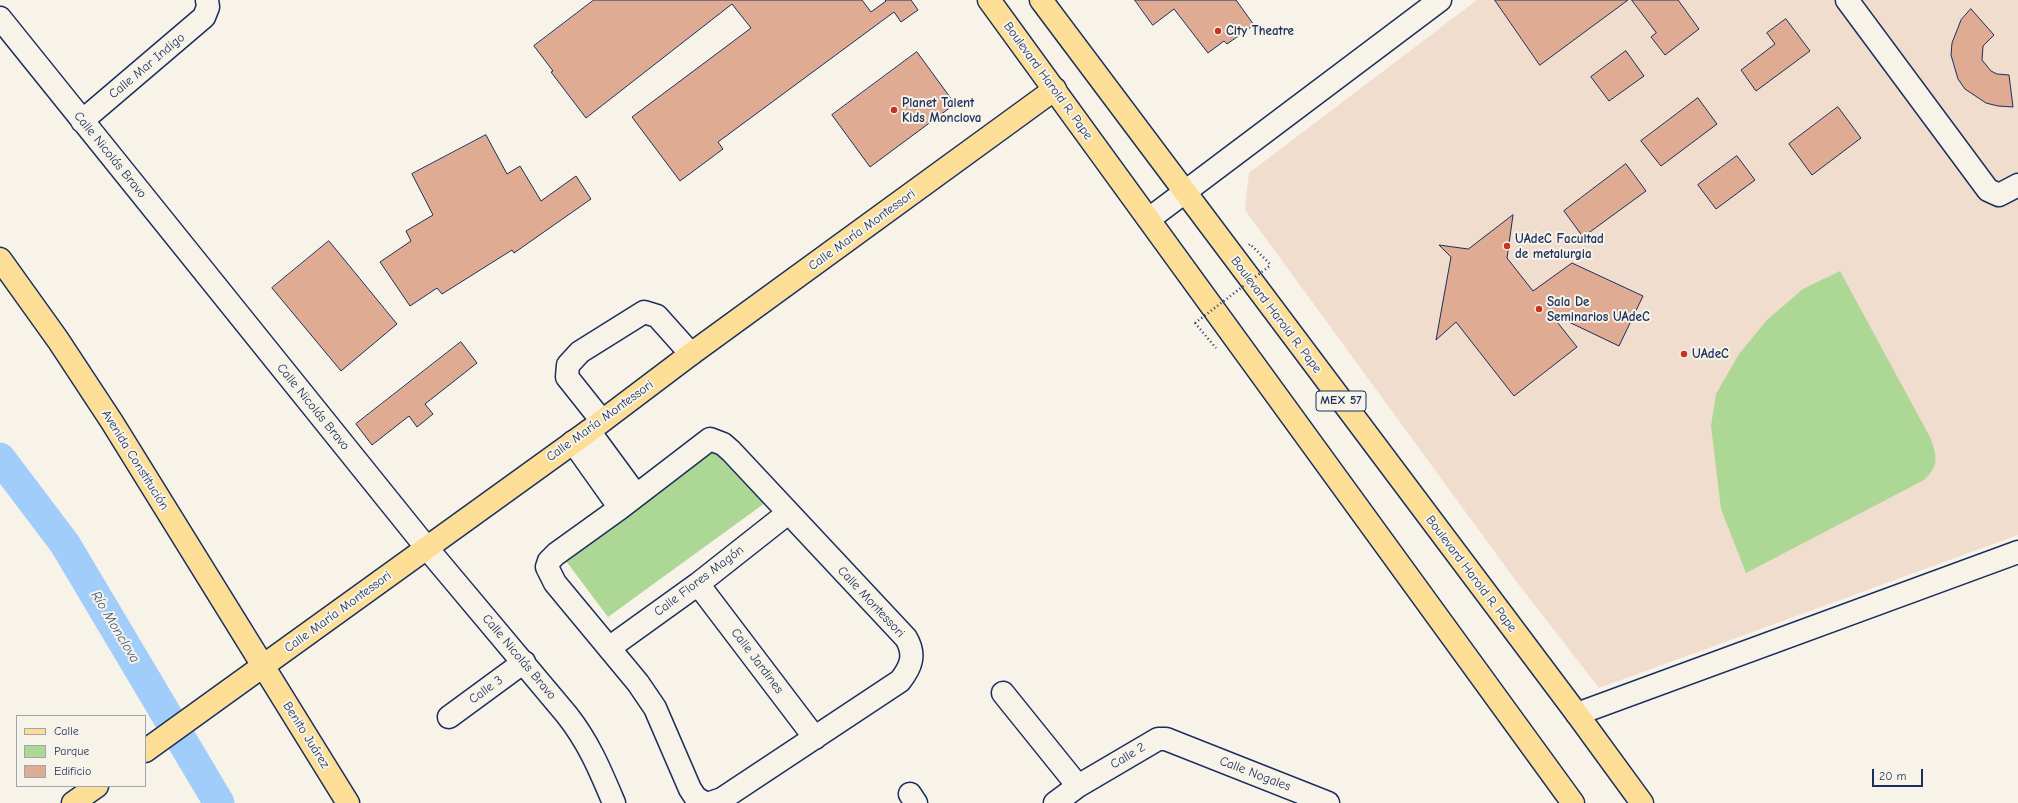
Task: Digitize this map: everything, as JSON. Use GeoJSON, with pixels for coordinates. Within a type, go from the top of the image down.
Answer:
{"type":"FeatureCollection","features":[{"type":"Feature","properties":{"kind":"main road","name":"Boulevard Harold R. Pape"},"geometry":{"type":"LineString","coordinates":[[989,0],[1573,803]]}},
{"type":"Feature","properties":{"kind":"main road","name":"Boulevard Harold R. Pape"},"geometry":{"type":"LineString","coordinates":[[1041,0],[1184,193],[1577,714],[1642,803]]}},
{"type":"Feature","properties":{"kind":"main road","name":"Calle María Montessori"},"geometry":{"type":"LineString","coordinates":[[146,750],[244,682],[426,547],[588,431],[691,354],[1055,89]]}},
{"type":"Feature","properties":{"kind":"main road","name":"Avenida Constitución"},"geometry":{"type":"LineString","coordinates":[[0,259],[54,334],[112,422],[264,667]]}},
{"type":"Feature","properties":{"kind":"main road","name":"Benito Juárez"},"geometry":{"type":"LineString","coordinates":[[264,667],[348,803]]}},
{"type":"Feature","properties":{"kind":"main road"},"geometry":{"type":"LineString","coordinates":[[73,803],[96,787]]}},
{"type":"Feature","properties":{"kind":"street"},"geometry":{"type":"LineString","coordinates":[[1149,220],[1440,0]]}},
{"type":"Feature","properties":{"kind":"street"},"geometry":{"type":"LineString","coordinates":[[1847,0],[1988,190],[1999,195],[2018,185]]}},
{"type":"Feature","properties":{"kind":"street","name":"Calle Mar Indigo"},"geometry":{"type":"LineString","coordinates":[[82,121],[204,17],[208,4]]}},
{"type":"Feature","properties":{"kind":"street","name":"Calle Nicolás Bravo"},"geometry":{"type":"LineString","coordinates":[[0,18],[426,547],[524,662],[583,735],[593,753],[614,803]]}},
{"type":"Feature","properties":{"kind":"street"},"geometry":{"type":"LineString","coordinates":[[628,502],[588,431],[567,377],[568,365],[580,352],[644,312],[657,316],[691,354]]}},
{"type":"Feature","properties":{"kind":"street","name":"Calle Montessori"},"geometry":{"type":"LineString","coordinates":[[705,803],[696,798],[690,789],[655,708],[638,682],[555,583],[547,567],[549,561],[556,554],[628,502],[710,439],[723,444],[731,451],[906,638],[910,646],[912,659],[909,671],[900,681],[722,799],[710,803]]}},
{"type":"Feature","properties":{"kind":"street","name":"Calle Flores Magón"},"geometry":{"type":"LineString","coordinates":[[609,648],[698,584],[788,513]]}},
{"type":"Feature","properties":{"kind":"street"},"geometry":{"type":"LineString","coordinates":[[1577,714],[2018,552]]}},
{"type":"Feature","properties":{"kind":"street","name":"Calle Jardines"},"geometry":{"type":"LineString","coordinates":[[698,584],[816,738]]}},
{"type":"Feature","properties":{"kind":"street","name":"Calle 3"},"geometry":{"type":"LineString","coordinates":[[449,717],[524,662]]}},
{"type":"Feature","properties":{"kind":"street"},"geometry":{"type":"LineString","coordinates":[[1003,693],[1078,786]]}},
{"type":"Feature","properties":{"kind":"street","name":"Calle 2"},"geometry":{"type":"LineString","coordinates":[[1055,803],[1078,786],[1158,739],[1166,739],[1182,745]]}},
{"type":"Feature","properties":{"kind":"street","name":"Calle Nogales"},"geometry":{"type":"LineString","coordinates":[[1182,745],[1321,802]]}},
{"type":"Feature","properties":{"kind":"path"},"geometry":{"type":"LineString","coordinates":[[1220,353],[1195,323],[1271,266],[1250,244]]}},
{"type":"Feature","properties":{"kind":"shaded area","name":"UAdeC"},"geometry":{"type":"Polygon","coordinates":[[[1477,0],[2018,0],[2018,535],[1599,688],[1516,581],[1245,210],[1249,173],[1477,0]]]}},
{"type":"Feature","properties":{"kind":"green space"},"geometry":{"type":"Polygon","coordinates":[[[1840,271],[1931,439],[1935,451],[1934,466],[1924,480],[1746,573],[1721,509],[1711,426],[1716,394],[1739,354],[1767,320],[1803,289],[1840,271]]]}},
{"type":"Feature","properties":{"kind":"green space"},"geometry":{"type":"Polygon","coordinates":[[[708,445],[765,503],[608,617],[560,553],[708,445]]]}},
{"type":"Feature","properties":{"kind":"building"},"geometry":{"type":"Polygon","coordinates":[[[594,0],[862,0],[871,12],[886,1],[885,0],[911,0],[918,10],[901,22],[894,12],[718,142],[723,149],[680,181],[632,117],[751,28],[732,4],[586,118],[551,72],[553,71],[534,46],[594,0]]]}},
{"type":"Feature","properties":{"kind":"building","name":"City Theatre"},"geometry":{"type":"Polygon","coordinates":[[[1135,0],[1236,0],[1254,25],[1227,44],[1224,41],[1208,53],[1174,9],[1153,25],[1135,0]]]}},
{"type":"Feature","properties":{"kind":"building"},"geometry":{"type":"Polygon","coordinates":[[[1495,0],[1628,0],[1540,65],[1495,0]]]}},
{"type":"Feature","properties":{"kind":"building"},"geometry":{"type":"Polygon","coordinates":[[[1632,0],[1678,0],[1699,29],[1665,55],[1651,37],[1656,33],[1632,0]]]}},
{"type":"Feature","properties":{"kind":"building"},"geometry":{"type":"Polygon","coordinates":[[[1971,9],[1994,35],[1983,46],[1982,60],[1991,71],[1997,74],[2009,75],[2013,107],[1998,106],[1986,103],[1965,89],[1958,79],[1951,55],[1952,43],[1961,20],[1971,9]]]}},
{"type":"Feature","properties":{"kind":"building"},"geometry":{"type":"Polygon","coordinates":[[[1786,19],[1810,51],[1756,91],[1741,70],[1775,44],[1767,33],[1786,19]]]}},
{"type":"Feature","properties":{"kind":"building"},"geometry":{"type":"Polygon","coordinates":[[[1626,51],[1644,76],[1609,101],[1591,77],[1626,51]]]}},
{"type":"Feature","properties":{"kind":"building","name":"Planet Talent Kids Monclova"},"geometry":{"type":"Polygon","coordinates":[[[917,52],[955,104],[870,167],[832,115],[917,52]]]}},
{"type":"Feature","properties":{"kind":"building"},"geometry":{"type":"Polygon","coordinates":[[[1698,98],[1717,124],[1661,166],[1641,141],[1698,98]]]}},
{"type":"Feature","properties":{"kind":"building"},"geometry":{"type":"Polygon","coordinates":[[[1838,107],[1861,138],[1812,175],[1789,144],[1838,107]]]}},
{"type":"Feature","properties":{"kind":"building"},"geometry":{"type":"Polygon","coordinates":[[[486,135],[507,174],[520,166],[541,201],[576,176],[591,199],[514,253],[512,250],[442,294],[437,288],[410,306],[380,262],[411,241],[406,231],[433,215],[412,174],[486,135]]]}},
{"type":"Feature","properties":{"kind":"building"},"geometry":{"type":"Polygon","coordinates":[[[1737,156],[1755,180],[1716,209],[1698,185],[1737,156]]]}},
{"type":"Feature","properties":{"kind":"building"},"geometry":{"type":"Polygon","coordinates":[[[1626,164],[1646,191],[1583,237],[1564,211],[1626,164]]]}},
{"type":"Feature","properties":{"kind":"building","name":"Sala De Seminarios UAdeC"},"geometry":{"type":"Polygon","coordinates":[[[1513,215],[1507,258],[1533,291],[1572,263],[1643,296],[1619,346],[1550,313],[1577,347],[1514,396],[1456,322],[1436,340],[1451,257],[1439,245],[1468,249],[1513,215]]]}},
{"type":"Feature","properties":{"kind":"building"},"geometry":{"type":"Polygon","coordinates":[[[329,241],[397,324],[341,371],[272,288],[329,241]]]}},
{"type":"Feature","properties":{"kind":"building"},"geometry":{"type":"Polygon","coordinates":[[[461,342],[477,363],[425,404],[433,414],[417,427],[409,416],[372,445],[356,424],[461,342]]]}},
{"type":"Feature","properties":{"kind":"waterway","name":"Río Monclova"},"geometry":{"type":"LineString","coordinates":[[0,458],[65,544],[219,803]]}},
{"type":"Feature","properties":{"kind":"place","name":"City Theatre"},"geometry":{"type":"Point","coordinates":[1218,31]}},
{"type":"Feature","properties":{"kind":"place","name":"Planet Talent Kids Monclova"},"geometry":{"type":"Point","coordinates":[894,110]}},
{"type":"Feature","properties":{"kind":"place","name":"UAdeC Facultad de metalurgia"},"geometry":{"type":"Point","coordinates":[1507,246]}},
{"type":"Feature","properties":{"kind":"place","name":"Sala De Seminarios UAdeC"},"geometry":{"type":"Point","coordinates":[1539,309]}},
{"type":"Feature","properties":{"kind":"place","name":"UAdeC"},"geometry":{"type":"Point","coordinates":[1684,354]}}]}
